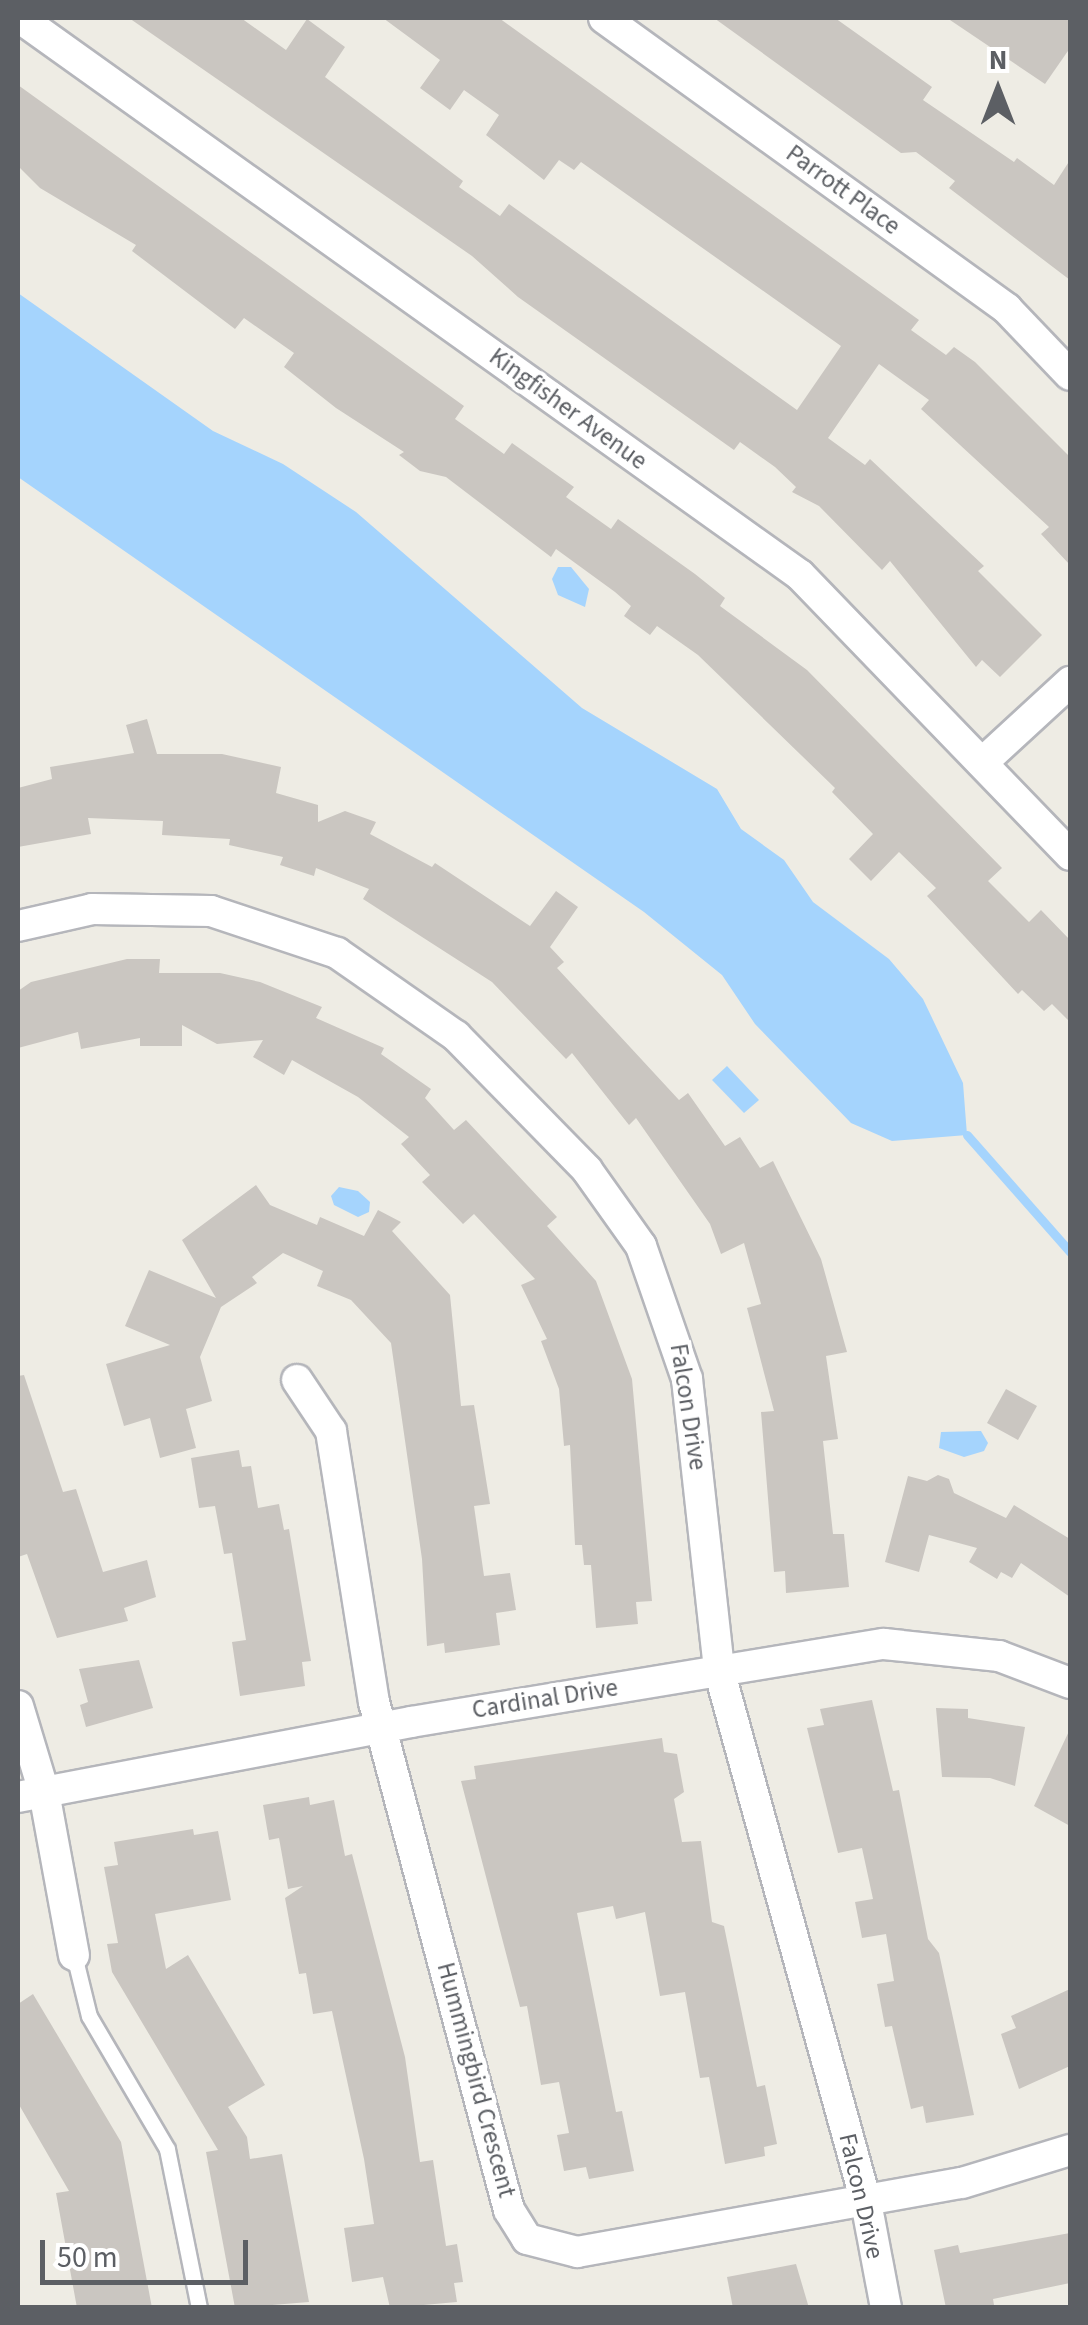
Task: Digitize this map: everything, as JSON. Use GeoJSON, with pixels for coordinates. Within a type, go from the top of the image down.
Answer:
{"type":"FeatureCollection","features":[{"type":"Feature","properties":{"kind":"street","name":"Kingfisher Avenue"},"geometry":{"type":"LineString","coordinates":[[20,18],[800,575],[1070,855]]}},
{"type":"Feature","properties":{"kind":"street","name":"Parrott Place"},"geometry":{"type":"LineString","coordinates":[[604,18],[1007,309],[1070,374]]}},
{"type":"Feature","properties":{"kind":"street"},"geometry":{"type":"LineString","coordinates":[[982,763],[1070,682]]}},
{"type":"Feature","properties":{"kind":"street","name":"Falcon Drive"},"geometry":{"type":"LineString","coordinates":[[18,926],[70,912],[153,907],[211,911],[300,936],[434,1016],[557,1137],[641,1246],[677,1333],[688,1380],[719,1670],[866,2202],[886,2308]]}},
{"type":"Feature","properties":{"kind":"street","name":"Hummingbird Crescent"},"geometry":{"type":"LineString","coordinates":[[297,1380],[330,1431],[382,1727],[510,2210],[527,2239],[571,2253],[972,2181],[1070,2150]]}},
{"type":"Feature","properties":{"kind":"street","name":"Cardinal Drive"},"geometry":{"type":"LineString","coordinates":[[31,1794],[382,1727],[884,1644],[936,1645],[999,1656],[1070,1684]]}},
{"type":"Feature","properties":{"kind":"street"},"geometry":{"type":"LineString","coordinates":[[18,1706],[31,1794],[74,1954]]}},
{"type":"Feature","properties":{"kind":"lane"},"geometry":{"type":"LineString","coordinates":[[74,1954],[89,2016],[167,2149],[199,2308]]}},
{"type":"Feature","properties":{"kind":"water"},"geometry":{"type":"Polygon","coordinates":[[[18,293],[213,431],[283,464],[356,512],[582,708],[717,789],[741,829],[784,860],[813,902],[889,959],[923,999],[963,1083],[967,1135],[892,1141],[851,1123],[755,1024],[722,975],[644,912],[18,477],[18,293]]]}},
{"type":"Feature","properties":{"kind":"water"},"geometry":{"type":"Polygon","coordinates":[[[558,567],[571,567],[589,589],[585,607],[558,595],[552,579],[558,567]]]}},
{"type":"Feature","properties":{"kind":"water"},"geometry":{"type":"Polygon","coordinates":[[[727,1066],[759,1100],[744,1113],[712,1080],[727,1066]]]}},
{"type":"Feature","properties":{"kind":"water"},"geometry":{"type":"Polygon","coordinates":[[[339,1187],[358,1191],[370,1202],[369,1212],[358,1217],[334,1205],[331,1196],[339,1187]]]}},
{"type":"Feature","properties":{"kind":"water"},"geometry":{"type":"Polygon","coordinates":[[[981,1431],[988,1443],[984,1451],[964,1457],[939,1448],[941,1432],[981,1431]]]}},
{"type":"Feature","properties":{"kind":"building"},"geometry":{"type":"Polygon","coordinates":[[[129,18],[241,18],[286,50],[307,19],[345,47],[325,77],[463,181],[459,187],[500,216],[509,204],[797,410],[841,346],[581,162],[574,170],[559,160],[544,180],[486,135],[499,115],[464,90],[450,110],[420,88],[440,60],[383,18],[499,18],[919,320],[911,330],[946,355],[954,347],[975,362],[1070,457],[1070,565],[1041,534],[1049,527],[921,409],[929,400],[879,364],[828,438],[865,465],[870,459],[984,566],[978,571],[1042,635],[1000,677],[982,660],[976,667],[890,561],[882,570],[819,506],[792,492],[796,487],[775,467],[740,442],[734,450],[518,297],[472,256],[129,18]]]}},
{"type":"Feature","properties":{"kind":"building"},"geometry":{"type":"Polygon","coordinates":[[[714,18],[835,18],[932,87],[923,100],[1014,162],[1017,158],[1054,185],[1070,160],[1070,280],[949,188],[955,181],[916,152],[901,153],[714,18]]]}},
{"type":"Feature","properties":{"kind":"building"},"geometry":{"type":"Polygon","coordinates":[[[947,18],[1070,18],[1070,48],[1045,84],[947,18]]]}},
{"type":"Feature","properties":{"kind":"building"},"geometry":{"type":"Polygon","coordinates":[[[18,85],[464,406],[455,419],[504,454],[512,443],[574,487],[566,497],[611,529],[618,519],[695,574],[725,598],[720,606],[807,670],[1002,868],[988,881],[1029,922],[1041,910],[1070,940],[1070,1022],[1052,1004],[1044,1011],[1022,990],[1018,994],[927,896],[936,888],[899,852],[871,881],[849,859],[873,834],[832,792],[835,788],[698,655],[657,626],[650,635],[624,616],[631,606],[556,549],[551,557],[446,477],[420,471],[399,455],[404,452],[336,408],[284,367],[294,353],[244,318],[235,329],[132,251],[136,245],[40,188],[18,166],[18,85]]]}},
{"type":"Feature","properties":{"kind":"building"},"geometry":{"type":"Polygon","coordinates":[[[147,719],[157,754],[222,754],[281,767],[276,793],[318,805],[318,822],[345,811],[376,822],[370,834],[432,867],[435,863],[530,926],[556,891],[578,907],[550,947],[564,962],[557,968],[679,1100],[688,1093],[725,1146],[740,1137],[760,1168],[773,1161],[821,1259],[847,1352],[826,1356],[838,1439],[823,1441],[833,1534],[844,1534],[849,1587],[786,1593],[785,1571],[774,1572],[761,1412],[774,1411],[747,1308],[761,1304],[744,1243],[721,1254],[710,1224],[636,1118],[629,1125],[572,1053],[566,1059],[492,982],[363,899],[369,889],[316,868],[314,876],[280,865],[283,857],[229,845],[230,839],[162,835],[163,821],[88,818],[91,834],[18,847],[18,788],[52,779],[50,767],[134,753],[126,725],[147,719]]]}},
{"type":"Feature","properties":{"kind":"building"},"geometry":{"type":"Polygon","coordinates":[[[127,959],[160,959],[159,973],[220,973],[260,982],[322,1007],[316,1018],[384,1048],[381,1054],[431,1089],[425,1098],[454,1130],[466,1120],[557,1217],[547,1226],[596,1281],[632,1379],[652,1601],[636,1602],[638,1624],[596,1628],[591,1565],[584,1565],[582,1545],[575,1545],[570,1445],[564,1446],[559,1389],[541,1341],[547,1339],[521,1285],[535,1279],[474,1214],[463,1224],[422,1182],[430,1175],[401,1144],[409,1137],[358,1097],[292,1060],[284,1075],[253,1057],[263,1040],[217,1044],[182,1025],[182,1046],[140,1046],[140,1038],[81,1049],[78,1032],[18,1048],[18,991],[31,982],[127,959]]]}},
{"type":"Feature","properties":{"kind":"building"},"geometry":{"type":"Polygon","coordinates":[[[256,1185],[270,1205],[317,1225],[320,1217],[364,1236],[378,1210],[401,1222],[392,1231],[450,1295],[461,1406],[474,1405],[490,1504],[474,1506],[484,1576],[510,1573],[516,1610],[496,1613],[500,1645],[445,1653],[444,1643],[427,1646],[422,1559],[391,1343],[351,1300],[317,1286],[323,1271],[283,1253],[252,1277],[257,1283],[221,1307],[200,1357],[212,1401],[186,1409],[196,1448],[160,1458],[150,1418],[124,1426],[106,1364],[170,1345],[125,1326],[149,1270],[216,1298],[182,1240],[256,1185]]]}},
{"type":"Feature","properties":{"kind":"building"},"geometry":{"type":"Polygon","coordinates":[[[24,1375],[63,1492],[76,1489],[103,1572],[147,1560],[156,1597],[124,1608],[128,1621],[57,1638],[27,1554],[18,1557],[18,1376],[24,1375]]]}},
{"type":"Feature","properties":{"kind":"building"},"geometry":{"type":"Polygon","coordinates":[[[1006,1389],[1037,1406],[1018,1440],[987,1423],[1006,1389]]]}},
{"type":"Feature","properties":{"kind":"building"},"geometry":{"type":"Polygon","coordinates":[[[239,1450],[242,1467],[251,1466],[258,1508],[279,1504],[284,1530],[289,1529],[311,1661],[302,1662],[305,1686],[240,1696],[232,1642],[246,1640],[232,1553],[224,1554],[215,1506],[199,1508],[191,1458],[239,1450]]]}},
{"type":"Feature","properties":{"kind":"building"},"geometry":{"type":"Polygon","coordinates":[[[938,1475],[949,1479],[954,1493],[1006,1518],[1014,1505],[1070,1539],[1070,1597],[1021,1563],[1012,1578],[1001,1572],[997,1579],[969,1562],[977,1548],[929,1535],[919,1572],[885,1562],[908,1476],[927,1481],[938,1475]]]}},
{"type":"Feature","properties":{"kind":"building"},"geometry":{"type":"Polygon","coordinates":[[[139,1660],[153,1708],[86,1727],[80,1705],[88,1702],[79,1669],[139,1660]]]}},
{"type":"Feature","properties":{"kind":"building"},"geometry":{"type":"Polygon","coordinates":[[[872,1700],[893,1791],[899,1790],[928,1939],[939,1953],[974,2115],[926,2123],[923,2106],[911,2109],[892,2026],[885,2027],[877,1984],[894,1981],[886,1934],[862,1938],[855,1902],[873,1899],[862,1848],[838,1853],[807,1728],[824,1725],[820,1709],[872,1700]]]}},
{"type":"Feature","properties":{"kind":"building"},"geometry":{"type":"Polygon","coordinates":[[[936,1708],[968,1709],[968,1718],[1025,1727],[1015,1786],[990,1778],[942,1777],[936,1708]]]}},
{"type":"Feature","properties":{"kind":"building"},"geometry":{"type":"Polygon","coordinates":[[[1070,1729],[1070,1826],[1034,1806],[1070,1729]]]}},
{"type":"Feature","properties":{"kind":"building"},"geometry":{"type":"Polygon","coordinates":[[[662,1738],[664,1752],[677,1754],[684,1792],[674,1799],[682,1842],[701,1841],[712,1922],[724,1926],[757,2087],[765,2085],[777,2144],[764,2147],[765,2156],[725,2164],[709,2077],[700,2078],[685,1992],[660,1996],[645,1912],[616,1919],[613,1906],[577,1913],[616,2112],[622,2111],[634,2171],[589,2179],[586,2167],[564,2171],[557,2135],[569,2133],[559,2082],[541,2085],[527,2006],[520,2007],[461,1781],[476,1779],[474,1766],[662,1738]]]}},
{"type":"Feature","properties":{"kind":"building"},"geometry":{"type":"Polygon","coordinates":[[[309,1797],[310,1805],[334,1800],[345,1856],[352,1854],[405,2057],[420,2162],[433,2160],[446,2246],[457,2244],[463,2282],[454,2283],[457,2302],[390,2308],[383,2277],[352,2282],[344,2228],[374,2224],[364,2159],[332,2011],[313,2014],[306,1973],[299,1974],[285,1898],[303,1886],[288,1889],[279,1838],[269,1840],[263,1805],[309,1797]]]}},
{"type":"Feature","properties":{"kind":"building"},"geometry":{"type":"Polygon","coordinates":[[[193,1829],[194,1835],[218,1831],[231,1900],[155,1914],[166,1969],[188,1955],[265,2085],[228,2107],[247,2137],[250,2159],[282,2154],[309,2302],[235,2308],[206,2152],[218,2150],[112,1972],[107,1944],[118,1943],[104,1867],[118,1865],[114,1842],[193,1829]]]}},
{"type":"Feature","properties":{"kind":"building"},"geometry":{"type":"Polygon","coordinates":[[[1070,1989],[1070,2066],[1019,2089],[1001,2034],[1016,2028],[1011,2016],[1070,1989]]]}},
{"type":"Feature","properties":{"kind":"building"},"geometry":{"type":"Polygon","coordinates":[[[33,1994],[121,2142],[152,2308],[77,2308],[56,2193],[69,2191],[18,2103],[18,2004],[33,1994]]]}},
{"type":"Feature","properties":{"kind":"building"},"geometry":{"type":"Polygon","coordinates":[[[1070,2233],[1070,2283],[993,2299],[994,2305],[981,2308],[946,2308],[934,2250],[958,2245],[960,2253],[1070,2233]]]}},
{"type":"Feature","properties":{"kind":"building"},"geometry":{"type":"Polygon","coordinates":[[[796,2264],[809,2308],[733,2308],[727,2277],[796,2264]]]}},
{"type":"Feature","properties":{"kind":"waterway"},"geometry":{"type":"LineString","coordinates":[[967,1135],[1070,1252]]}}]}
